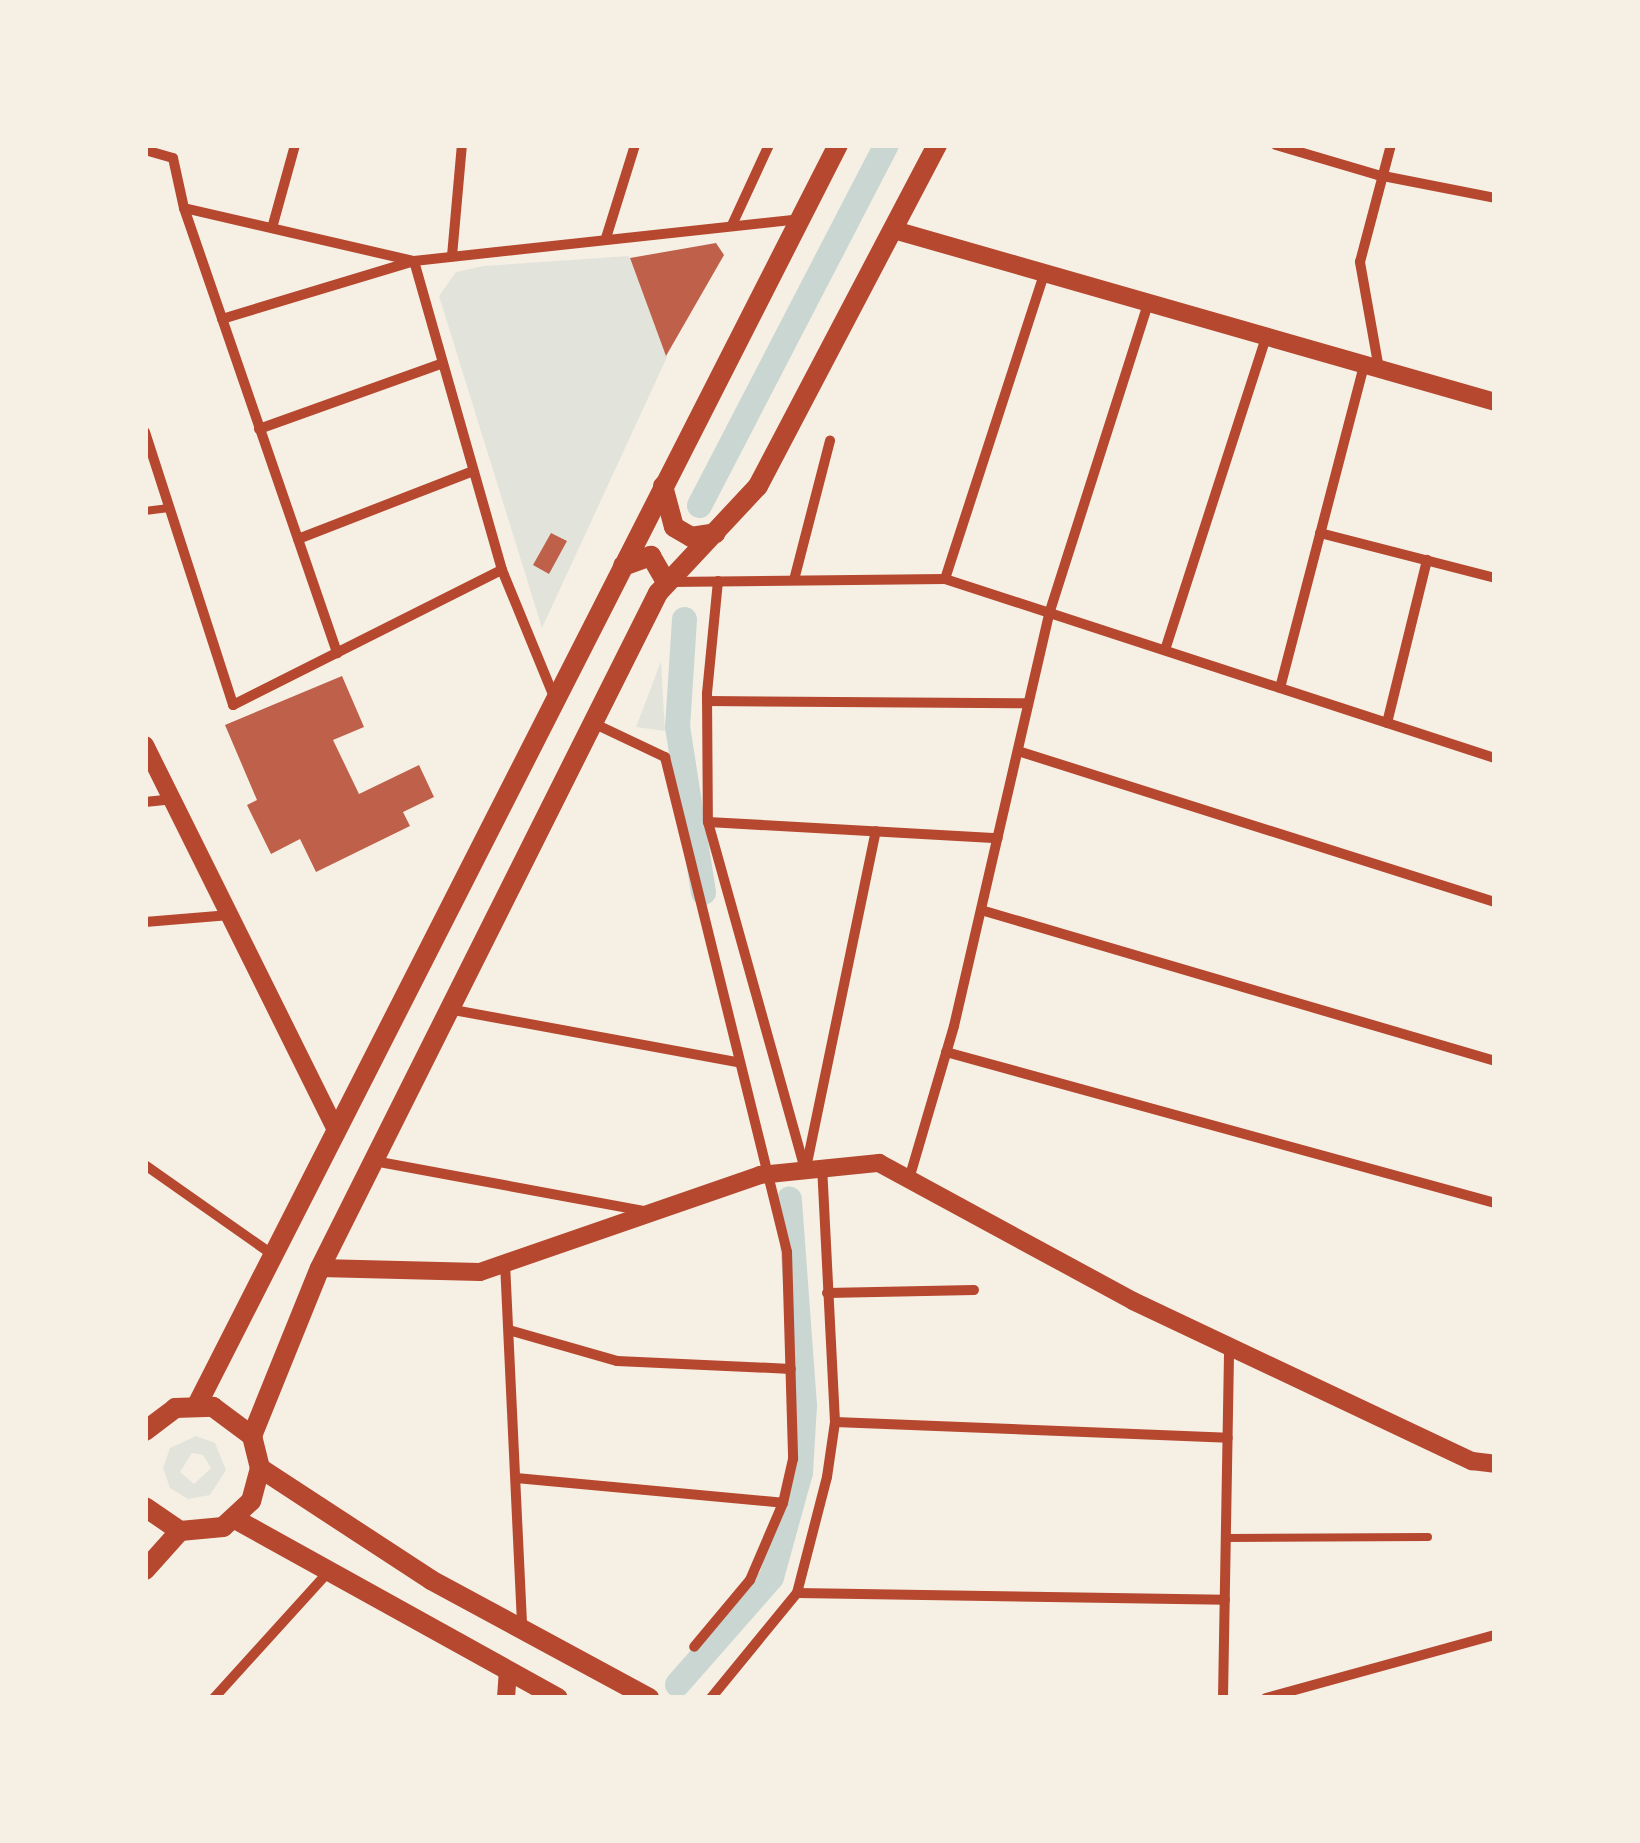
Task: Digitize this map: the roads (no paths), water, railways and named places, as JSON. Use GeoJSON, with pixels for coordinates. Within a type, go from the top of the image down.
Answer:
{"type":"FeatureCollection","features":[{"type":"Feature","properties":{"kind":"main road"},"geometry":{"type":"LineString","coordinates":[[196,1405],[838,145]]}},
{"type":"Feature","properties":{"kind":"main road"},"geometry":{"type":"LineString","coordinates":[[252,1436],[320,1268],[666,582],[758,486],[937,145]]}},
{"type":"Feature","properties":{"kind":"main road"},"geometry":{"type":"LineString","coordinates":[[663,486],[674,528],[692,537],[718,532]]}},
{"type":"Feature","properties":{"kind":"main road"},"geometry":{"type":"LineString","coordinates":[[620,568],[651,556],[666,582]]}},
{"type":"Feature","properties":{"kind":"main road"},"geometry":{"type":"LineString","coordinates":[[145,1403],[165,1412]]}},
{"type":"Feature","properties":{"kind":"main road"},"geometry":{"type":"LineString","coordinates":[[145,1431],[165,1412],[196,1405],[228,1413],[252,1436],[260,1468],[256,1491],[235,1519],[209,1531],[180,1531],[145,1507]]}},
{"type":"Feature","properties":{"kind":"main road"},"geometry":{"type":"LineString","coordinates":[[260,1468],[334,1522],[523,1634],[649,1698]]}},
{"type":"Feature","properties":{"kind":"main road"},"geometry":{"type":"LineString","coordinates":[[235,1519],[558,1698]]}},
{"type":"Feature","properties":{"kind":"main road"},"geometry":{"type":"LineString","coordinates":[[145,1570],[180,1531]]}},
{"type":"Feature","properties":{"kind":"street"},"geometry":{"type":"LineString","coordinates":[[177,145],[173,158],[184,208],[337,652]]}},
{"type":"Feature","properties":{"kind":"street"},"geometry":{"type":"LineString","coordinates":[[272,228],[296,145]]}},
{"type":"Feature","properties":{"kind":"street"},"geometry":{"type":"LineString","coordinates":[[452,256],[462,145]]}},
{"type":"Feature","properties":{"kind":"street"},"geometry":{"type":"LineString","coordinates":[[606,238],[635,145]]}},
{"type":"Feature","properties":{"kind":"street"},"geometry":{"type":"LineString","coordinates":[[732,225],[769,145]]}},
{"type":"Feature","properties":{"kind":"street"},"geometry":{"type":"LineString","coordinates":[[1276,145],[1378,175],[1495,198]]}},
{"type":"Feature","properties":{"kind":"street"},"geometry":{"type":"LineString","coordinates":[[1280,688],[1320,532],[1372,367],[1360,262],[1378,175],[1391,145]]}},
{"type":"Feature","properties":{"kind":"street"},"geometry":{"type":"LineString","coordinates":[[145,150],[173,158]]}},
{"type":"Feature","properties":{"kind":"street"},"geometry":{"type":"LineString","coordinates":[[184,208],[414,261]]}},
{"type":"Feature","properties":{"kind":"street"},"geometry":{"type":"LineString","coordinates":[[222,319],[414,261],[801,219]]}},
{"type":"Feature","properties":{"kind":"street"},"geometry":{"type":"LineString","coordinates":[[894,230],[1495,402]]}},
{"type":"Feature","properties":{"kind":"street"},"geometry":{"type":"LineString","coordinates":[[414,261],[502,570],[554,697]]}},
{"type":"Feature","properties":{"kind":"street"},"geometry":{"type":"LineString","coordinates":[[945,578],[1044,274]]}},
{"type":"Feature","properties":{"kind":"street"},"geometry":{"type":"LineString","coordinates":[[909,1180],[946,1052],[1049,614],[1148,304]]}},
{"type":"Feature","properties":{"kind":"street"},"geometry":{"type":"LineString","coordinates":[[1165,650],[1266,337]]}},
{"type":"Feature","properties":{"kind":"street"},"geometry":{"type":"LineString","coordinates":[[260,429],[443,363]]}},
{"type":"Feature","properties":{"kind":"street"},"geometry":{"type":"LineString","coordinates":[[145,432],[233,704],[502,570]]}},
{"type":"Feature","properties":{"kind":"street"},"geometry":{"type":"LineString","coordinates":[[794,580],[830,441]]}},
{"type":"Feature","properties":{"kind":"street"},"geometry":{"type":"LineString","coordinates":[[298,539],[474,470]]}},
{"type":"Feature","properties":{"kind":"street"},"geometry":{"type":"LineString","coordinates":[[1320,532],[1495,578]]}},
{"type":"Feature","properties":{"kind":"street"},"geometry":{"type":"LineString","coordinates":[[1387,723],[1427,560]]}},
{"type":"Feature","properties":{"kind":"street"},"geometry":{"type":"LineString","coordinates":[[666,582],[945,578],[1495,758]]}},
{"type":"Feature","properties":{"kind":"street"},"geometry":{"type":"LineString","coordinates":[[711,1698],[797,1594],[836,1422],[813,1170],[708,822],[707,700],[718,581]]}},
{"type":"Feature","properties":{"kind":"street"},"geometry":{"type":"LineString","coordinates":[[707,700],[1028,704]]}},
{"type":"Feature","properties":{"kind":"street"},"geometry":{"type":"LineString","coordinates":[[592,723],[665,758],[787,1252],[793,1459],[783,1503],[750,1580],[694,1647]]}},
{"type":"Feature","properties":{"kind":"street"},"geometry":{"type":"LineString","coordinates":[[145,745],[336,1130]]}},
{"type":"Feature","properties":{"kind":"street"},"geometry":{"type":"LineString","coordinates":[[1018,750],[1495,902]]}},
{"type":"Feature","properties":{"kind":"street"},"geometry":{"type":"LineString","coordinates":[[145,802],[172,799]]}},
{"type":"Feature","properties":{"kind":"street"},"geometry":{"type":"LineString","coordinates":[[708,822],[998,838]]}},
{"type":"Feature","properties":{"kind":"street"},"geometry":{"type":"LineString","coordinates":[[813,1170],[876,831]]}},
{"type":"Feature","properties":{"kind":"street"},"geometry":{"type":"LineString","coordinates":[[981,910],[1495,1061]]}},
{"type":"Feature","properties":{"kind":"street"},"geometry":{"type":"LineString","coordinates":[[145,922],[230,915]]}},
{"type":"Feature","properties":{"kind":"street"},"geometry":{"type":"LineString","coordinates":[[448,1008],[737,1062]]}},
{"type":"Feature","properties":{"kind":"street"},"geometry":{"type":"LineString","coordinates":[[946,1052],[1495,1203]]}},
{"type":"Feature","properties":{"kind":"street"},"geometry":{"type":"LineString","coordinates":[[374,1161],[651,1213]]}},
{"type":"Feature","properties":{"kind":"street"},"geometry":{"type":"LineString","coordinates":[[320,1268],[480,1272],[768,1174],[879,1163],[1229,1346],[1472,1461],[1495,1464]]}},
{"type":"Feature","properties":{"kind":"street"},"geometry":{"type":"LineString","coordinates":[[145,1166],[273,1255]]}},
{"type":"Feature","properties":{"kind":"street"},"geometry":{"type":"LineString","coordinates":[[506,1264],[523,1634]]}},
{"type":"Feature","properties":{"kind":"street"},"geometry":{"type":"LineString","coordinates":[[827,1294],[974,1290]]}},
{"type":"Feature","properties":{"kind":"street"},"geometry":{"type":"LineString","coordinates":[[509,1330],[618,1361],[792,1369]]}},
{"type":"Feature","properties":{"kind":"street"},"geometry":{"type":"LineString","coordinates":[[1223,1698],[1229,1346]]}},
{"type":"Feature","properties":{"kind":"street"},"geometry":{"type":"LineString","coordinates":[[836,1422],[1228,1438]]}},
{"type":"Feature","properties":{"kind":"street"},"geometry":{"type":"LineString","coordinates":[[516,1478],[783,1503]]}},
{"type":"Feature","properties":{"kind":"street"},"geometry":{"type":"LineString","coordinates":[[214,1698],[331,1570]]}},
{"type":"Feature","properties":{"kind":"street"},"geometry":{"type":"LineString","coordinates":[[797,1594],[1224,1600]]}},
{"type":"Feature","properties":{"kind":"street"},"geometry":{"type":"LineString","coordinates":[[1266,1698],[1495,1634]]}},
{"type":"Feature","properties":{"kind":"street"},"geometry":{"type":"LineString","coordinates":[[506,1698],[508,1672]]}},
{"type":"Feature","properties":{"kind":"lane"},"geometry":{"type":"LineString","coordinates":[[145,510],[170,508]]}},
{"type":"Feature","properties":{"kind":"lane"},"geometry":{"type":"LineString","coordinates":[[1226,1538],[1428,1536]]}},
{"type":"Feature","properties":{"kind":"waterway"},"geometry":{"type":"LineString","coordinates":[[699,505],[886,145]]}},
{"type":"Feature","properties":{"kind":"waterway"},"geometry":{"type":"LineString","coordinates":[[684,619],[677,726],[703,892]]}},
{"type":"Feature","properties":{"kind":"waterway"},"geometry":{"type":"LineString","coordinates":[[677,1684],[771,1577],[800,1472],[804,1405],[789,1199]]}}]}
